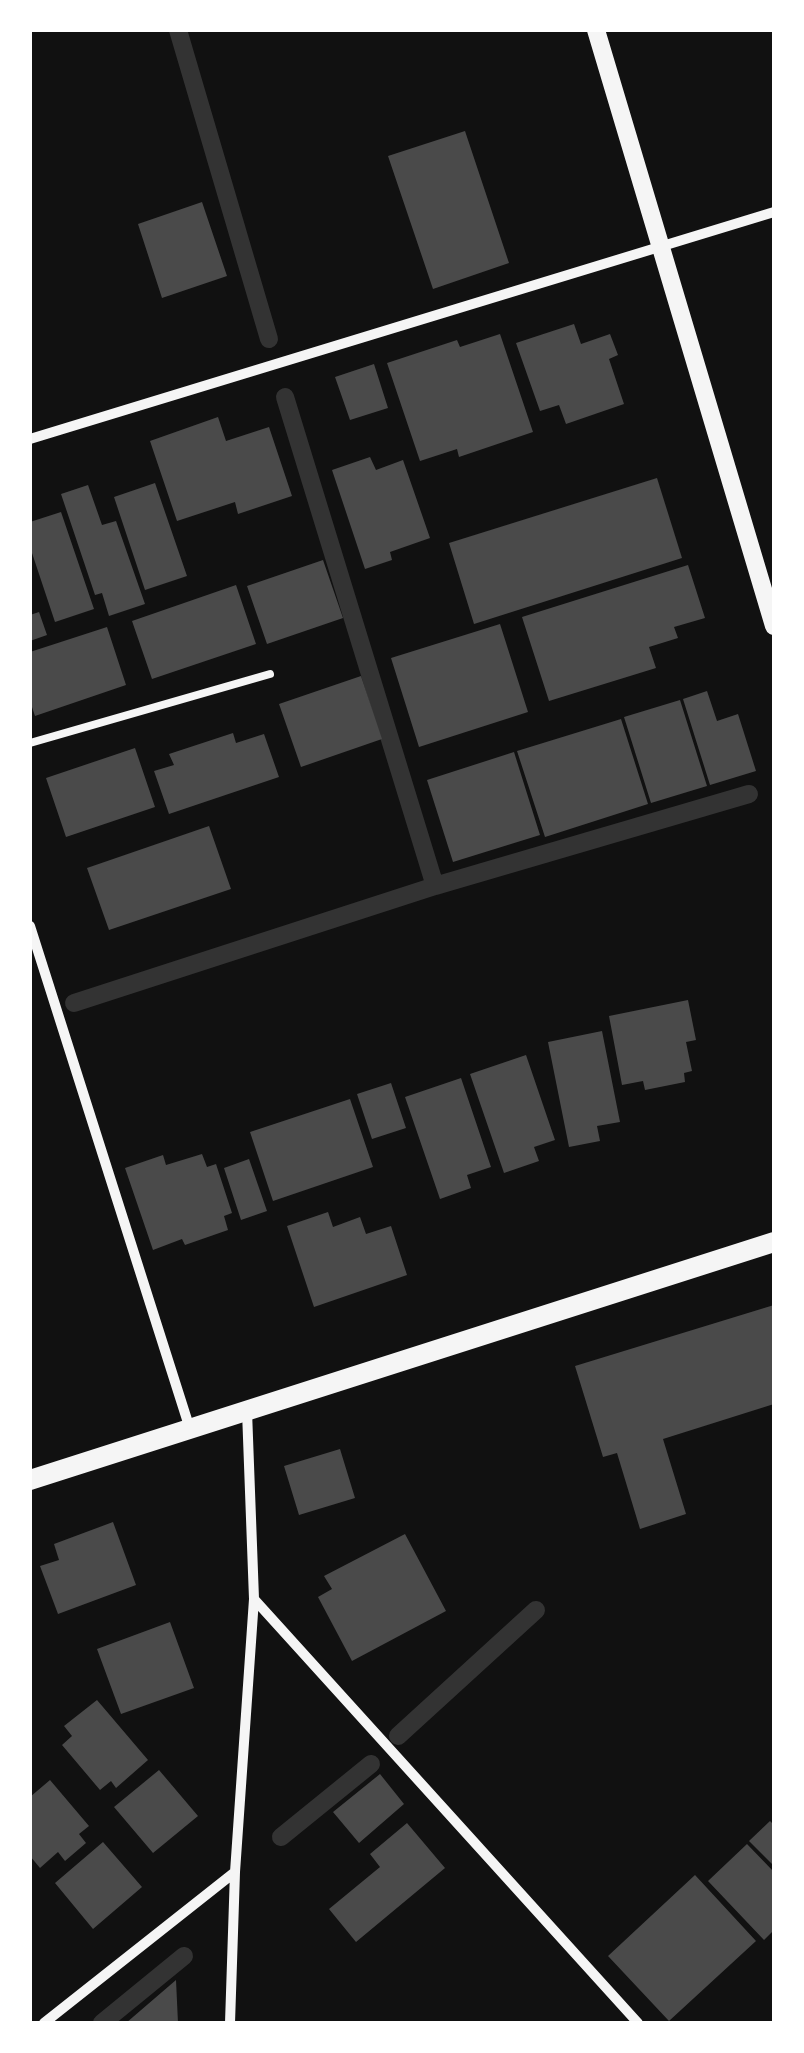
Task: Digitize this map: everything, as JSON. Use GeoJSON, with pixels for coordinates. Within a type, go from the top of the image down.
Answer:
{"type":"FeatureCollection","features":[{"type":"Feature","properties":{"kind":"main road"},"geometry":{"type":"LineString","coordinates":[[30,1480],[774,1242]]}},
{"type":"Feature","properties":{"kind":"street"},"geometry":{"type":"LineString","coordinates":[[596,30],[773,616]]}},
{"type":"Feature","properties":{"kind":"street"},"geometry":{"type":"LineString","coordinates":[[30,439],[774,212]]}},
{"type":"Feature","properties":{"kind":"street"},"geometry":{"type":"LineString","coordinates":[[30,926],[190,1429]]}},
{"type":"Feature","properties":{"kind":"street"},"geometry":{"type":"LineString","coordinates":[[230,2023],[235,1872],[254,1599],[246,1411]]}},
{"type":"Feature","properties":{"kind":"street"},"geometry":{"type":"LineString","coordinates":[[254,1599],[638,2023]]}},
{"type":"Feature","properties":{"kind":"street"},"geometry":{"type":"LineString","coordinates":[[44,2023],[235,1872]]}},
{"type":"Feature","properties":{"kind":"lane"},"geometry":{"type":"LineString","coordinates":[[30,743],[270,674]]}},
{"type":"Feature","properties":{"kind":"building"},"geometry":{"type":"Polygon","coordinates":[[[465,131],[509,263],[433,289],[388,156],[465,131]]]}},
{"type":"Feature","properties":{"kind":"building"},"geometry":{"type":"Polygon","coordinates":[[[202,202],[227,276],[162,298],[138,224],[202,202]]]}},
{"type":"Feature","properties":{"kind":"building"},"geometry":{"type":"Polygon","coordinates":[[[574,324],[581,344],[610,334],[618,355],[609,359],[624,404],[566,424],[559,405],[540,411],[516,343],[574,324]]]}},
{"type":"Feature","properties":{"kind":"building"},"geometry":{"type":"Polygon","coordinates":[[[500,334],[533,432],[459,457],[457,449],[420,461],[387,363],[457,340],[460,347],[500,334]]]}},
{"type":"Feature","properties":{"kind":"building"},"geometry":{"type":"Polygon","coordinates":[[[374,364],[388,408],[350,420],[335,377],[374,364]]]}},
{"type":"Feature","properties":{"kind":"building"},"geometry":{"type":"Polygon","coordinates":[[[218,417],[226,441],[269,427],[292,496],[238,514],[235,502],[177,521],[150,441],[218,417]]]}},
{"type":"Feature","properties":{"kind":"building"},"geometry":{"type":"Polygon","coordinates":[[[370,457],[376,470],[403,460],[430,538],[390,552],[392,560],[365,569],[332,470],[370,457]]]}},
{"type":"Feature","properties":{"kind":"building"},"geometry":{"type":"Polygon","coordinates":[[[657,478],[682,558],[474,624],[449,543],[657,478]]]}},
{"type":"Feature","properties":{"kind":"building"},"geometry":{"type":"Polygon","coordinates":[[[155,483],[187,576],[145,590],[114,497],[155,483]]]}},
{"type":"Feature","properties":{"kind":"building"},"geometry":{"type":"Polygon","coordinates":[[[88,485],[102,525],[116,521],[145,604],[109,616],[102,593],[95,595],[61,494],[88,485]]]}},
{"type":"Feature","properties":{"kind":"building"},"geometry":{"type":"Polygon","coordinates":[[[61,512],[94,609],[55,622],[30,547],[30,522],[61,512]]]}},
{"type":"Feature","properties":{"kind":"building"},"geometry":{"type":"Polygon","coordinates":[[[323,560],[343,618],[267,644],[247,586],[323,560]]]}},
{"type":"Feature","properties":{"kind":"building"},"geometry":{"type":"Polygon","coordinates":[[[688,565],[705,618],[674,627],[678,638],[649,647],[656,668],[549,701],[522,617],[688,565]]]}},
{"type":"Feature","properties":{"kind":"building"},"geometry":{"type":"Polygon","coordinates":[[[236,585],[256,644],[152,679],[132,621],[236,585]]]}},
{"type":"Feature","properties":{"kind":"building"},"geometry":{"type":"Polygon","coordinates":[[[39,612],[47,635],[30,641],[30,615],[39,612]]]}},
{"type":"Feature","properties":{"kind":"building"},"geometry":{"type":"Polygon","coordinates":[[[500,624],[528,712],[419,747],[391,658],[500,624]]]}},
{"type":"Feature","properties":{"kind":"building"},"geometry":{"type":"Polygon","coordinates":[[[107,627],[126,685],[35,716],[30,701],[30,652],[107,627]]]}},
{"type":"Feature","properties":{"kind":"building"},"geometry":{"type":"Polygon","coordinates":[[[361,676],[382,739],[301,767],[279,704],[361,676]]]}},
{"type":"Feature","properties":{"kind":"building"},"geometry":{"type":"Polygon","coordinates":[[[707,691],[717,721],[738,714],[756,771],[710,785],[683,699],[707,691]]]}},
{"type":"Feature","properties":{"kind":"building"},"geometry":{"type":"Polygon","coordinates":[[[680,700],[707,786],[651,803],[624,717],[680,700]]]}},
{"type":"Feature","properties":{"kind":"building"},"geometry":{"type":"Polygon","coordinates":[[[621,719],[648,804],[545,837],[517,751],[621,719]]]}},
{"type":"Feature","properties":{"kind":"building"},"geometry":{"type":"Polygon","coordinates":[[[233,733],[236,743],[264,734],[279,777],[169,814],[154,771],[174,765],[169,754],[233,733]]]}},
{"type":"Feature","properties":{"kind":"building"},"geometry":{"type":"Polygon","coordinates":[[[135,748],[155,807],[66,837],[46,778],[135,748]]]}},
{"type":"Feature","properties":{"kind":"building"},"geometry":{"type":"Polygon","coordinates":[[[514,752],[540,835],[453,862],[427,780],[514,752]]]}},
{"type":"Feature","properties":{"kind":"building"},"geometry":{"type":"Polygon","coordinates":[[[209,826],[231,889],[109,930],[87,868],[209,826]]]}},
{"type":"Feature","properties":{"kind":"building"},"geometry":{"type":"Polygon","coordinates":[[[688,1000],[696,1040],[686,1042],[692,1071],[684,1073],[685,1082],[645,1090],[643,1081],[622,1085],[609,1016],[688,1000]]]}},
{"type":"Feature","properties":{"kind":"building"},"geometry":{"type":"Polygon","coordinates":[[[602,1031],[620,1122],[597,1126],[600,1141],[569,1147],[548,1042],[602,1031]]]}},
{"type":"Feature","properties":{"kind":"building"},"geometry":{"type":"Polygon","coordinates":[[[526,1055],[555,1140],[534,1147],[539,1161],[504,1173],[470,1074],[526,1055]]]}},
{"type":"Feature","properties":{"kind":"building"},"geometry":{"type":"Polygon","coordinates":[[[461,1078],[491,1167],[467,1175],[471,1188],[440,1199],[405,1097],[461,1078]]]}},
{"type":"Feature","properties":{"kind":"building"},"geometry":{"type":"Polygon","coordinates":[[[391,1083],[406,1128],[372,1139],[357,1094],[391,1083]]]}},
{"type":"Feature","properties":{"kind":"building"},"geometry":{"type":"Polygon","coordinates":[[[350,1099],[373,1167],[273,1201],[250,1132],[350,1099]]]}},
{"type":"Feature","properties":{"kind":"building"},"geometry":{"type":"Polygon","coordinates":[[[202,1154],[207,1167],[216,1164],[232,1213],[224,1216],[228,1230],[185,1245],[182,1239],[153,1250],[125,1168],[163,1155],[166,1165],[202,1154]]]}},
{"type":"Feature","properties":{"kind":"building"},"geometry":{"type":"Polygon","coordinates":[[[249,1159],[267,1211],[241,1220],[224,1168],[249,1159]]]}},
{"type":"Feature","properties":{"kind":"building"},"geometry":{"type":"Polygon","coordinates":[[[328,1212],[333,1227],[360,1217],[366,1234],[391,1226],[407,1275],[314,1307],[287,1226],[328,1212]]]}},
{"type":"Feature","properties":{"kind":"building"},"geometry":{"type":"Polygon","coordinates":[[[774,1305],[774,1404],[663,1439],[686,1514],[640,1529],[617,1453],[603,1457],[575,1366],[774,1305]]]}},
{"type":"Feature","properties":{"kind":"building"},"geometry":{"type":"Polygon","coordinates":[[[340,1449],[355,1498],[299,1515],[284,1466],[340,1449]]]}},
{"type":"Feature","properties":{"kind":"building"},"geometry":{"type":"Polygon","coordinates":[[[113,1522],[136,1585],[58,1614],[40,1566],[59,1560],[54,1544],[113,1522]]]}},
{"type":"Feature","properties":{"kind":"building"},"geometry":{"type":"Polygon","coordinates":[[[405,1534],[446,1611],[352,1661],[318,1597],[332,1589],[324,1576],[405,1534]]]}},
{"type":"Feature","properties":{"kind":"building"},"geometry":{"type":"Polygon","coordinates":[[[170,1622],[194,1688],[121,1714],[97,1649],[170,1622]]]}},
{"type":"Feature","properties":{"kind":"building"},"geometry":{"type":"Polygon","coordinates":[[[97,1700],[148,1760],[116,1788],[111,1781],[100,1790],[62,1745],[72,1736],[64,1726],[97,1700]]]}},
{"type":"Feature","properties":{"kind":"building"},"geometry":{"type":"Polygon","coordinates":[[[159,1770],[198,1816],[153,1853],[114,1807],[159,1770]]]}},
{"type":"Feature","properties":{"kind":"building"},"geometry":{"type":"Polygon","coordinates":[[[380,1774],[404,1804],[359,1843],[333,1812],[380,1774]]]}},
{"type":"Feature","properties":{"kind":"building"},"geometry":{"type":"Polygon","coordinates":[[[50,1780],[89,1826],[79,1834],[86,1843],[65,1861],[58,1852],[40,1868],[30,1856],[30,1797],[50,1780]]]}},
{"type":"Feature","properties":{"kind":"building"},"geometry":{"type":"Polygon","coordinates":[[[770,1821],[774,1825],[774,1866],[749,1841],[770,1821]]]}},
{"type":"Feature","properties":{"kind":"building"},"geometry":{"type":"Polygon","coordinates":[[[407,1823],[445,1868],[356,1942],[329,1909],[380,1867],[370,1854],[407,1823]]]}},
{"type":"Feature","properties":{"kind":"building"},"geometry":{"type":"Polygon","coordinates":[[[103,1842],[142,1887],[93,1929],[55,1883],[103,1842]]]}},
{"type":"Feature","properties":{"kind":"building"},"geometry":{"type":"Polygon","coordinates":[[[747,1844],[774,1872],[774,1930],[764,1940],[708,1881],[747,1844]]]}},
{"type":"Feature","properties":{"kind":"building"},"geometry":{"type":"Polygon","coordinates":[[[695,1875],[756,1941],[669,2021],[608,1956],[695,1875]]]}},
{"type":"Feature","properties":{"kind":"building"},"geometry":{"type":"Polygon","coordinates":[[[176,1980],[178,2023],[126,2023],[176,1980]]]}},
{"type":"Feature","properties":{"kind":"waterway"},"geometry":{"type":"LineString","coordinates":[[178,30],[269,339]]}},
{"type":"Feature","properties":{"kind":"waterway"},"geometry":{"type":"LineString","coordinates":[[285,397],[435,886]]}},
{"type":"Feature","properties":{"kind":"waterway"},"geometry":{"type":"LineString","coordinates":[[74,1003],[435,886],[749,794]]}},
{"type":"Feature","properties":{"kind":"waterway"},"geometry":{"type":"LineString","coordinates":[[398,1736],[536,1610]]}},
{"type":"Feature","properties":{"kind":"waterway"},"geometry":{"type":"LineString","coordinates":[[281,1837],[371,1764]]}},
{"type":"Feature","properties":{"kind":"waterway"},"geometry":{"type":"LineString","coordinates":[[102,2023],[184,1956]]}}]}
